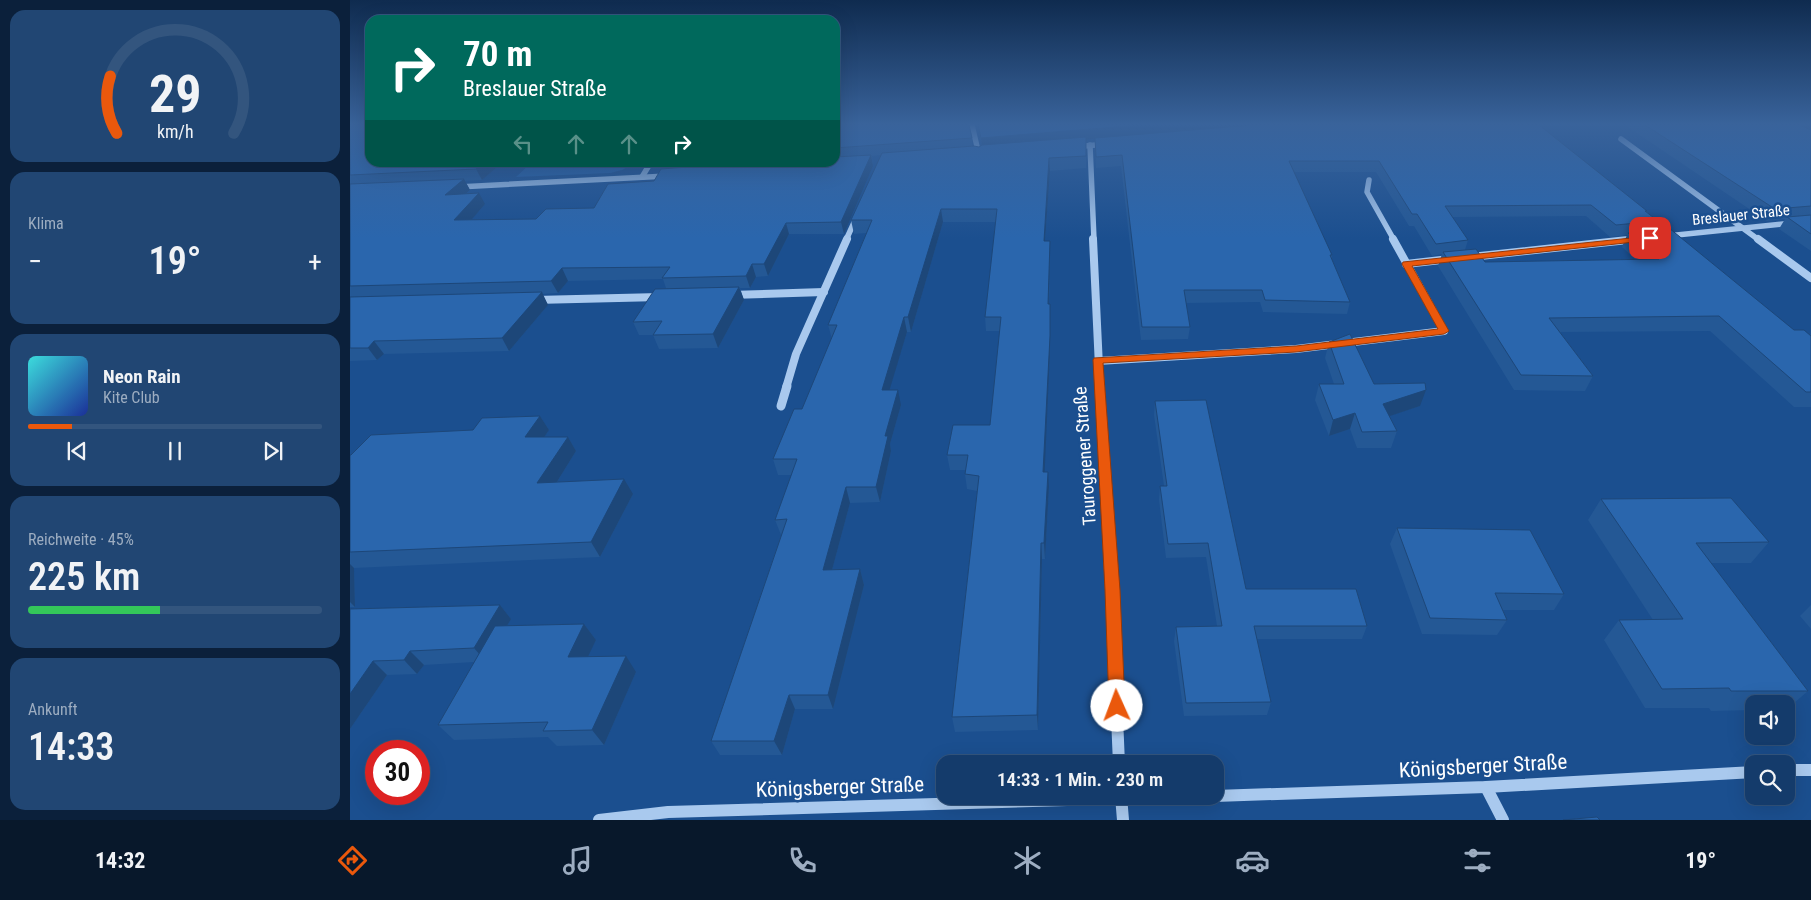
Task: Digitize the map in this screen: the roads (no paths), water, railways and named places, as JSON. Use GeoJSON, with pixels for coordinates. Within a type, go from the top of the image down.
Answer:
{"type":"FeatureCollection","features":[{"type":"Feature","properties":{"kind":"street","name":"Tauroggener Straße"},"geometry":{"type":"LineString","coordinates":[[1091,163],[1098,360],[1112,590],[1119,755]]}},
{"type":"Feature","properties":{"kind":"street"},"geometry":{"type":"LineString","coordinates":[[1654,163],[1811,278]]}},
{"type":"Feature","properties":{"kind":"street"},"geometry":{"type":"LineString","coordinates":[[642,178],[648,167]]}},
{"type":"Feature","properties":{"kind":"street"},"geometry":{"type":"LineString","coordinates":[[452,187],[678,175]]}},
{"type":"Feature","properties":{"kind":"street"},"geometry":{"type":"LineString","coordinates":[[1098,360],[1296,349],[1444,331],[1367,192],[1369,180]]}},
{"type":"Feature","properties":{"kind":"street"},"geometry":{"type":"LineString","coordinates":[[781,406],[796,354],[859,212]]}},
{"type":"Feature","properties":{"kind":"street","name":"Breslauer Straße"},"geometry":{"type":"LineString","coordinates":[[1664,237],[1811,221]]}},
{"type":"Feature","properties":{"kind":"street"},"geometry":{"type":"LineString","coordinates":[[1463,258],[1644,239]]}},
{"type":"Feature","properties":{"kind":"street"},"geometry":{"type":"LineString","coordinates":[[1406,264],[1453,259]]}},
{"type":"Feature","properties":{"kind":"street"},"geometry":{"type":"LineString","coordinates":[[725,295],[824,292]]}},
{"type":"Feature","properties":{"kind":"street"},"geometry":{"type":"LineString","coordinates":[[528,300],[666,296]]}},
{"type":"Feature","properties":{"kind":"street"},"geometry":{"type":"LineString","coordinates":[[1795,770],[1811,770]]}},
{"type":"Feature","properties":{"kind":"street","name":"Königsberger Straße"},"geometry":{"type":"LineString","coordinates":[[1224,796],[1486,788],[1745,773]]}},
{"type":"Feature","properties":{"kind":"street"},"geometry":{"type":"LineString","coordinates":[[1486,788],[1503,820]]}},
{"type":"Feature","properties":{"kind":"street","name":"Königsberger Straße"},"geometry":{"type":"LineString","coordinates":[[599,820],[668,812],[936,804]]}},
{"type":"Feature","properties":{"kind":"street"},"geometry":{"type":"LineString","coordinates":[[1122,805],[1123,820]]}}]}
